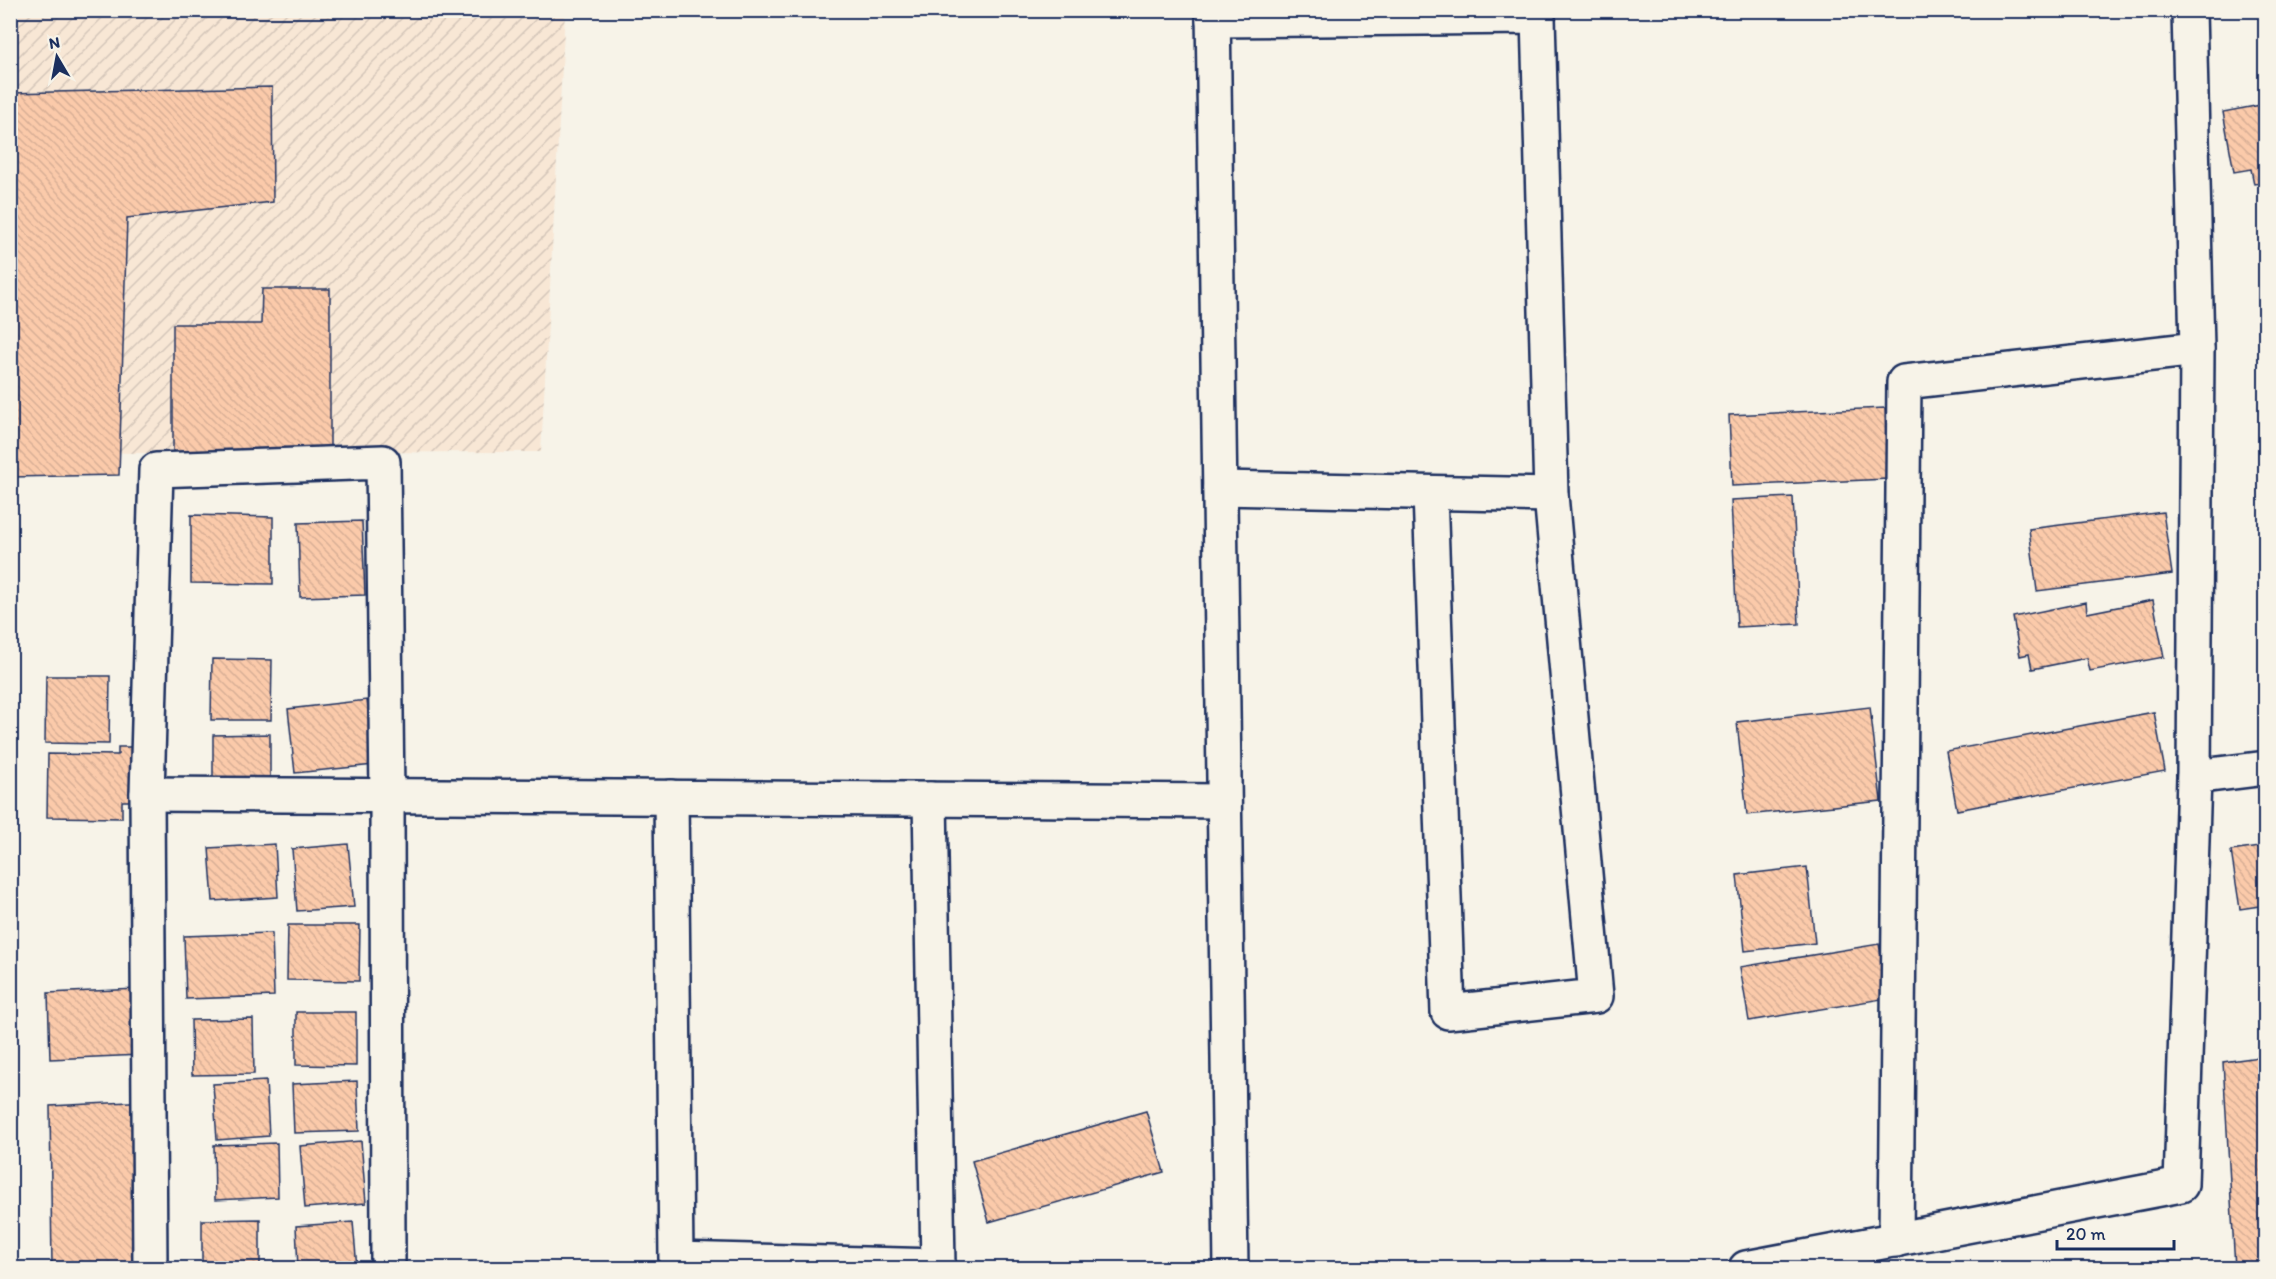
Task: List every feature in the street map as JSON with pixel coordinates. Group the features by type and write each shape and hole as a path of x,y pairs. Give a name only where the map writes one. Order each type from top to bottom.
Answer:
{"street":[{"path":"1746,1269 2181,1185 2193,777 2197,349 2189,10"},
{"path":"1231,1269 1213,15 1538,17 1551,495 1596,996 1448,1012 1430,493"},
{"path":"1896,1240 1904,382 2197,349"},
{"path":"150,1269 147,794 156,470 383,462 387,795 388,1269"},
{"path":"1220,488 1551,495"},
{"path":"2193,777 2265,768"},
{"path":"147,794 1224,801"},
{"path":"671,797 676,1259 938,1266 930,799"}],"shaded area":[{"path":"11,11 569,11 565,12 541,452 134,453 11,450"}],"building":[{"path":"272,87 273,202 127,218 119,475 10,477 10,93"},
{"path":"2266,104 2266,182 2254,184 2251,169 2234,172 2223,112"},
{"path":"262,289 330,289 330,461 173,462 173,324 261,324"},
{"path":"1885,408 1888,479 1732,486 1729,415"},
{"path":"1793,497 1799,624 1737,627 1731,500"},
{"path":"2163,512 2172,574 2037,591 2029,529"},
{"path":"191,515 273,517 273,584 191,583"},
{"path":"362,521 365,595 300,597 298,523"},
{"path":"2153,600 2164,657 2090,671 2087,658 2032,669 2029,654 2020,656 2013,617 2086,602 2087,613"},
{"path":"212,659 272,660 271,720 211,720"},
{"path":"46,676 110,676 109,744 45,743"},
{"path":"367,700 374,765 295,773 288,709"},
{"path":"1870,707 1881,801 1747,815 1737,722"},
{"path":"2154,712 2165,771 1957,810 1946,751"},
{"path":"270,734 270,784 213,785 213,735"},
{"path":"118,747 141,747 140,801 122,801 122,818 47,817 48,754 118,755"},
{"path":"275,844 278,897 213,901 209,848"},
{"path":"348,844 354,907 297,911 292,849"},
{"path":"2266,846 2266,905 2240,909 2231,851"},
{"path":"1807,867 1815,943 1745,951 1737,875"},
{"path":"288,925 360,925 359,981 287,980"},
{"path":"272,933 274,996 186,999 184,936"},
{"path":"1879,944 1888,998 1749,1021 1740,967"},
{"path":"138,989 141,1055 50,1059 48,993"},
{"path":"296,1012 356,1012 356,1066 296,1065"},
{"path":"253,1019 254,1074 192,1075 191,1020"},
{"path":"2266,1056 2266,1268 2235,1268 2223,1062"},
{"path":"266,1081 269,1136 217,1140 213,1084"},
{"path":"357,1081 359,1131 294,1133 292,1084"},
{"path":"149,1101 148,1268 52,1268 50,1106"},
{"path":"1146,1111 1164,1172 989,1222 972,1161"},
{"path":"361,1141 366,1203 305,1208 300,1146"},
{"path":"277,1143 278,1197 215,1200 214,1145"},
{"path":"260,1219 260,1268 202,1268 202,1220"},
{"path":"353,1222 357,1268 298,1268 296,1226"}]}
